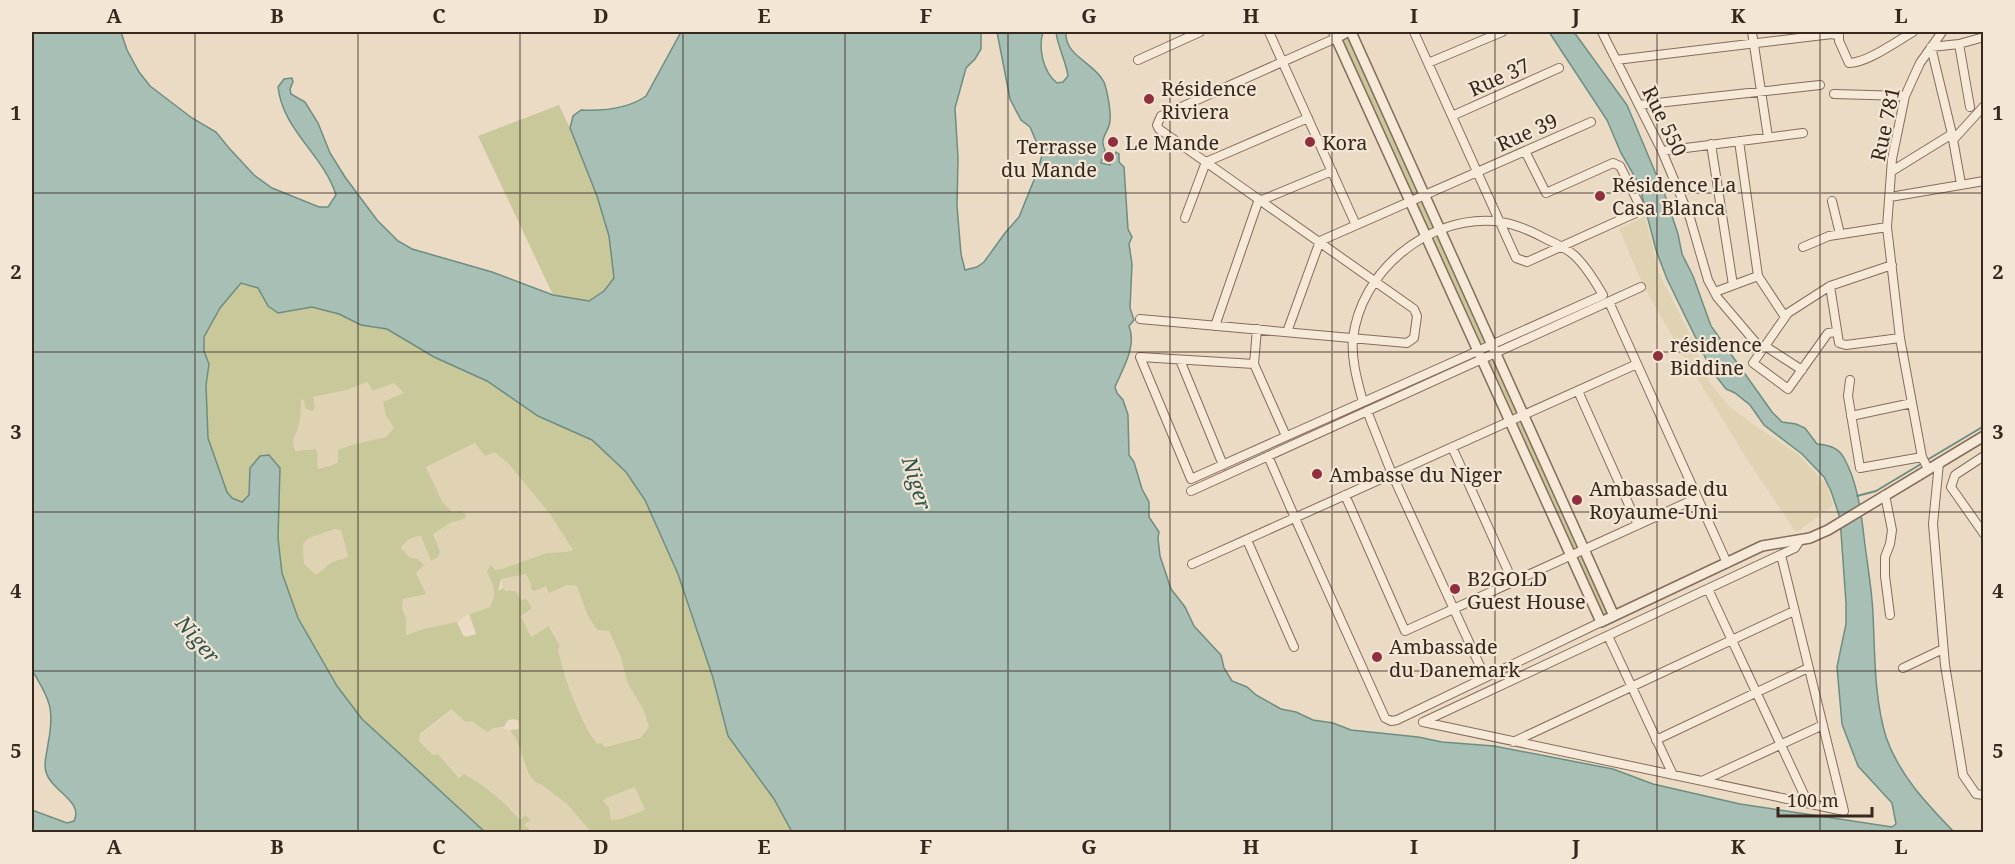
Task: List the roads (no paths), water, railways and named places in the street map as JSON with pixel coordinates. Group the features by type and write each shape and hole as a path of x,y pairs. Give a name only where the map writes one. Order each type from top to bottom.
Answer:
{"street":[{"path":"1138,60 1200,32"},
{"path":"1269,32 1356,225"},
{"path":"1140,319 1407,343 1414,338 1417,316 1414,309 1156,125 1161,116 1283,62 1334,35 1347,32"},
{"path":"1351,32 1614,616"},
{"path":"1414,32 1516,258 1527,262 1640,211 1640,206 1617,164 1546,193 1526,151"},
{"path":"1428,63 1502,32"},
{"name":"Rue 550","path":"1602,32 1662,151 1690,218 1705,272 1714,292 1764,348 1802,370"},
{"path":"1752,32 1768,137"},
{"path":"1616,60 1837,33 1849,63 1852,64 1913,32"},
{"name":"Rue 781","path":"1928,469 1922,457 1900,338 1887,227 1892,159 1905,96 1920,63 1942,32"},
{"path":"1334,35 1601,622"},
{"path":"1961,184 1953,137 1931,47 1959,44 1983,37"},
{"path":"1959,44 1970,107"},
{"name":"Rue 37","path":"1452,116 1559,68"},
{"path":"1639,105 1820,85"},
{"path":"1834,94 1905,96"},
{"path":"1892,171 1953,137 1983,106"},
{"path":"1185,218 1206,162 1308,118"},
{"name":"Rue 39","path":"1320,241 1591,122"},
{"path":"1662,151 1803,132"},
{"path":"1739,141 1758,276 1785,317"},
{"path":"1712,144 1733,285"},
{"path":"1215,326 1261,200 1332,171"},
{"path":"1890,196 1983,181"},
{"path":"1832,201 1840,234"},
{"path":"1363,402 1357,381 1353,338 1365,299 1384,269 1409,246 1440,229 1493,221 1530,230 1573,254 1592,276 1603,295 1494,349"},
{"path":"1803,247 1829,236 1887,227"},
{"path":"1287,332 1320,241"},
{"path":"1837,332 1828,333 1788,389 1753,363 1788,313 1830,286 1892,265"},
{"path":"1714,292 1758,276"},
{"path":"1830,286 1839,343 1846,345 1900,338"},
{"path":"1254,364 1140,357 1191,479 1363,402 1641,287"},
{"path":"1609,302 1727,563"},
{"path":"1257,330 1254,364 1286,436"},
{"path":"1191,490 1367,411 1480,355"},
{"path":"1180,360 1223,465"},
{"path":"1192,564 1637,364"},
{"path":"1850,380 1848,396 1860,468 1922,457"},
{"path":"1578,391 1638,525"},
{"path":"1851,416 1912,403"},
{"path":"1367,411 1392,474 1485,676"},
{"path":"1268,456 1385,718 1397,720 1485,676 1762,546 1810,538 1828,530 1939,463 1953,451 1983,436"},
{"path":"1452,447 1513,582"},
{"path":"1983,456 1955,475 1951,487 1983,534"},
{"path":"1939,463 1934,524 1943,649 1963,775 1976,794 1983,795"},
{"path":"1345,495 1405,630 1697,498"},
{"path":"1885,495 1892,530 1885,557 1890,615"},
{"path":"1246,540 1294,647"},
{"path":"1781,555 1844,811 1423,722 1781,555 1795,548 1800,540"},
{"path":"1708,589 1808,803"},
{"path":"1513,742 1794,611"},
{"path":"1608,636 1672,775"},
{"path":"1903,668 1943,649"},
{"path":"1656,740 1809,668"},
{"path":"1702,781 1823,725"}],"water":[{"name":"Niger","path":"32,32 121,32 127,50 150,86 192,118 216,132 254,175 272,188 319,207 328,207 336,195 330,180 295,130 281,103 278,87 284,79 292,78 291,94 305,102 318,123 330,153 345,177 377,220 398,241 412,249 492,272 553,295 589,301 604,291 614,278 609,236 597,196 570,128 573,116 581,110 606,109 631,104 646,96 681,32 981,32 981,49 966,68 955,108 958,158 957,206 961,254 965,270 977,267 984,262 1019,217 1042,155 1030,127 1021,120 1010,99 997,32 1043,32 1041,45 1043,59 1048,73 1057,83 1063,82 1068,76 1056,32 1066,32 1070,47 1100,75 1104,82 1110,120 1103,142 1105,150 1101,163 1110,165 1116,152 1119,154 1119,162 1124,167 1128,229 1132,237 1129,244 1132,264 1130,308 1134,320 1129,326 1131,341 1128,357 1115,387 1128,415 1129,455 1134,462 1142,489 1149,502 1149,517 1159,532 1160,556 1171,589 1185,607 1194,626 1221,655 1224,668 1232,681 1247,687 1256,695 1281,709 1351,730 1418,737 1442,742 1494,746 1613,769 1653,784 1740,804 1892,827 1896,824 1892,803 1858,766 1842,724 1837,667 1846,624 1846,603 1840,518 1831,491 1824,477 1802,454 1764,425 1750,405 1726,389 1712,371 1667,279 1656,250 1639,184 1621,153 1607,120 1549,32 1574,32 1627,105 1666,198 1682,254 1693,276 1711,326 1772,412 1782,422 1805,428 1817,444 1829,446 1842,454 1855,486 1861,517 1872,595 1877,691 1886,737 1906,776 1924,800 1954,832 792,832 774,799 728,736 713,678 678,574 645,500 626,472 592,440 538,416 487,381 434,357 387,329 361,325 339,314 312,307 278,313 268,306 258,288 241,283 220,308 204,337 204,351 209,364 206,385 208,438 227,492 232,498 242,502 249,495 250,468 260,456 269,455 280,468 278,538 282,573 298,618 337,686 362,719 485,832 32,832 32,810 67,823 74,821 76,814 71,802 49,779 45,769 51,713 47,698 32,670"}],"waterway":[{"path":"1927,460 1984,426"},
{"path":"1857,496 1876,491 1921,464"}],"place":[{"name":"Résidence Riviera","path":"1149,99"},
{"name":"Le Mande","path":"1113,142"},
{"name":"Kora","path":"1310,142"},
{"name":"Terrasse du Mande","path":"1109,157"},
{"name":"Résidence La Casa Blanca","path":"1600,196"},
{"name":"résidence Biddine","path":"1658,356"},
{"name":"Ambasse du Niger","path":"1317,474"},
{"name":"Ambassade du Royaume-Uni","path":"1577,500"},
{"name":"B2GOLD Guest House","path":"1455,589"},
{"name":"Ambassade du Danemark","path":"1377,657"}]}
